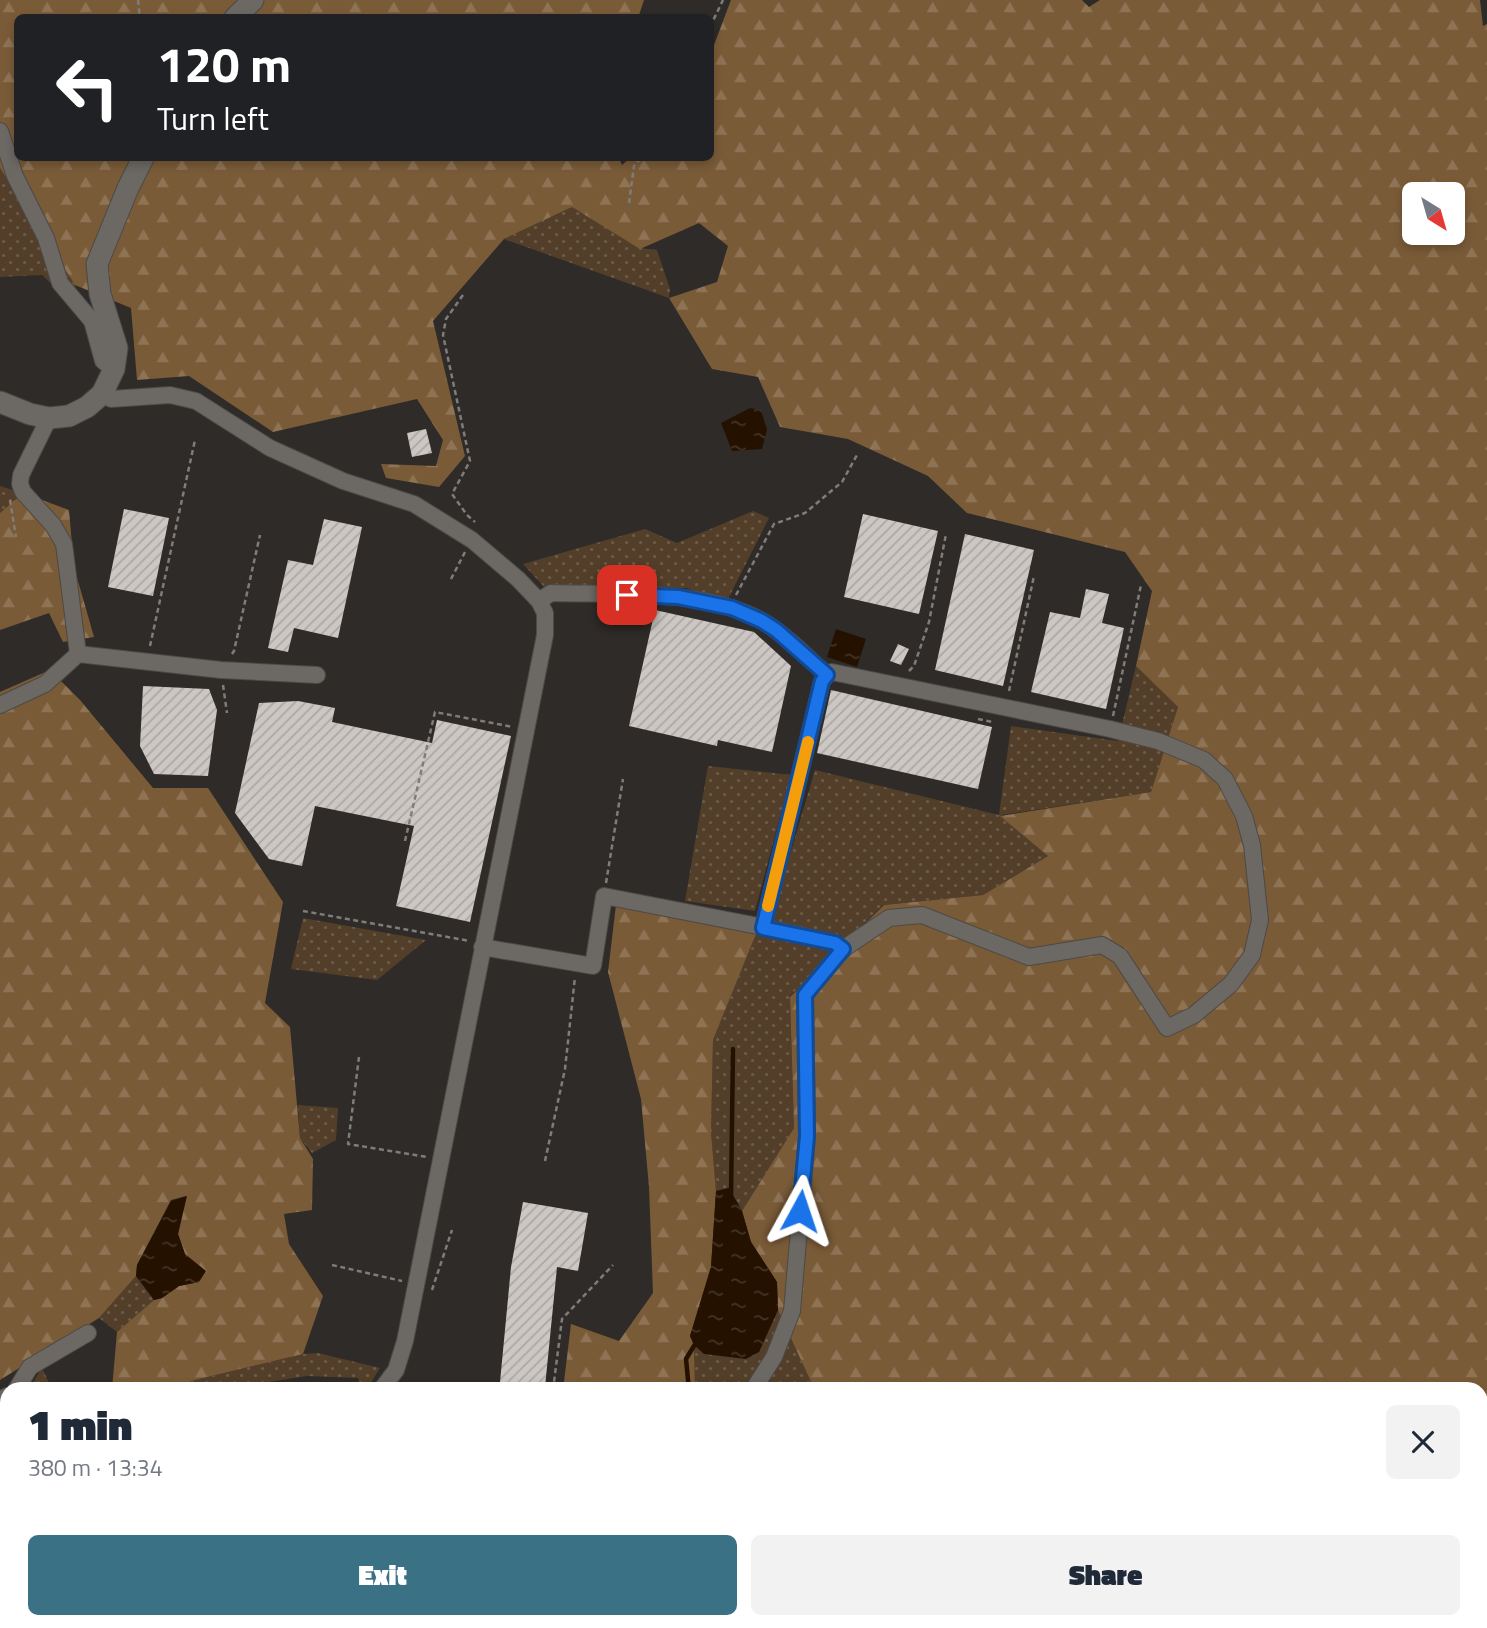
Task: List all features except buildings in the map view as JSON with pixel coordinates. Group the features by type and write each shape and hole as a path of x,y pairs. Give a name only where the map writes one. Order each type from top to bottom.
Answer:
{"street":[{"path":"239,14 253,0"},
{"path":"0,131 15,176 46,239 60,283 92,321 103,361 114,369"},
{"path":"0,402 49,418 69,415 87,407 102,394 114,369 117,348 100,294 97,264 142,161"},
{"path":"102,394 111,399 170,395 196,401 270,448 342,481 414,504 472,540 518,579 539,601 545,613 545,635 527,729 405,1341 396,1370 388,1382"},
{"path":"49,418 21,475 20,484 23,492 53,525 64,544 78,654"},
{"path":"539,601 551,593 678,597 732,608 776,630 827,675"},
{"path":"0,705 45,684 78,654 221,670 317,675"},
{"path":"758,1382 774,1357 792,1311 807,1136 805,995 843,949 889,918 922,915 1029,957 1102,945 1120,956 1167,1028 1194,1015 1231,984 1252,955 1260,920 1252,845 1244,816 1225,779 1204,760 1158,741 1110,729 832,672 822,681 763,928"},
{"path":"482,947 593,966 604,896 835,943 843,949"},
{"path":"21,1382 30,1367 88,1333"}],"path":[{"path":"714,19 723,0"},
{"path":"629,203 634,166 638,161"},
{"path":"463,295 446,319 443,335 470,461 452,494 475,522"},
{"path":"146,662 195,440"},
{"path":"732,608 737,591 774,524 805,513 842,482 857,455"},
{"path":"9,491 16,537"},
{"path":"895,686 914,666 929,622 946,534"},
{"path":"227,713 221,670 234,651 260,535"},
{"path":"451,579 472,540"},
{"path":"1005,708 1034,576"},
{"path":"1110,729 1140,585"},
{"path":"405,841 435,712 527,729"},
{"path":"604,896 623,779"},
{"path":"303,911 472,942 482,947"},
{"path":"545,1161 565,1069 576,964"},
{"path":"359,1057 348,1144 440,1160"},
{"path":"332,1265 416,1284"},
{"path":"554,1382 562,1319 612,1265"}],"shaded area":[{"path":"0,168 75,285 85,316 42,275 0,277"},
{"path":"572,207 640,248 657,250 670,289 669,298 504,239"},
{"path":"0,486 23,493 0,513"},
{"path":"753,511 769,518 727,601 686,588 546,589 523,564 645,529 677,543"},
{"path":"1136,666 1178,707 1151,792 1001,815 1048,856 983,895 883,905 790,996 794,1128 742,1211 729,1188 716,1191 711,1132 713,1040 756,934 770,922 815,770 999,815 1011,726 1118,741"},
{"path":"708,766 791,775 755,911 685,901"},
{"path":"303,918 426,940 377,980 291,969"},
{"path":"298,1105 338,1108 336,1140 312,1153 300,1138"},
{"path":"136,1276 154,1300 117,1332 99,1318"},
{"path":"778,1310 811,1382 695,1382 694,1345 705,1354 759,1352"},
{"path":"318,1353 380,1368 371,1382 359,1382 358,1378 307,1376 269,1382 190,1382 191,1381 303,1354"},
{"path":"42,1368 49,1382 33,1382"}],"green space":[{"path":"0,0 644,0 639,14 14,14 14,161 620,161 622,165 627,161 714,161 714,45 731,0 1082,0 1089,7 1100,0 1480,0 1483,26 1487,24 1487,1382 811,1382 778,1310 777,1282 751,1242 742,1211 794,1128 790,997 884,905 983,895 1048,856 1000,816 1151,792 1178,707 1136,666 1152,591 1125,552 967,513 928,476 848,439 780,427 758,377 712,369 669,298 717,282 728,246 699,223 640,249 572,207 504,239 433,321 465,456 439,487 386,478 381,464 436,466 443,440 417,399 273,432 189,376 137,380 131,308 75,285 0,168"},
{"path":"23,493 69,510 74,567 94,637 63,642 49,613 0,630 0,513"},
{"path":"50,670 80,700 153,788 208,788 283,902 265,1003 290,1027 300,1138 313,1159 312,1210 284,1214 289,1244 323,1296 303,1354 190,1382 113,1382 117,1332 154,1300 162,1298 179,1286 199,1282 178,1234 186,1196 171,1200 137,1265 136,1276 99,1318 0,1380 0,692"},
{"path":"616,905 756,934 713,1040 711,1132 716,1191 711,1267 690,1336 694,1345 695,1382 564,1382 571,1324 619,1341 653,1293 649,1187 641,1099 608,972"}],"water":[{"path":"750,408 761,410 767,430 762,449 732,451 721,423"},
{"path":"836,629 866,639 857,667 827,657"},
{"path":"729,1188 742,1211 751,1242 777,1282 778,1310 759,1352 746,1359 704,1354 694,1345 690,1336 711,1267 716,1191"},
{"path":"187,1196 178,1234 185,1254 206,1271 199,1282 179,1286 162,1298 154,1300 136,1276 137,1265 171,1201"}],"waterway":[{"path":"731,1197 733,1049"},
{"path":"688,1382 686,1359 697,1341"}],"slow traffic":[{"path":"768,906 808,742"}],"route":[{"path":"627,595 678,597 732,608 776,630 827,675 822,681 763,928 835,943 843,949 805,995 807,1136 800,1211"}]}
